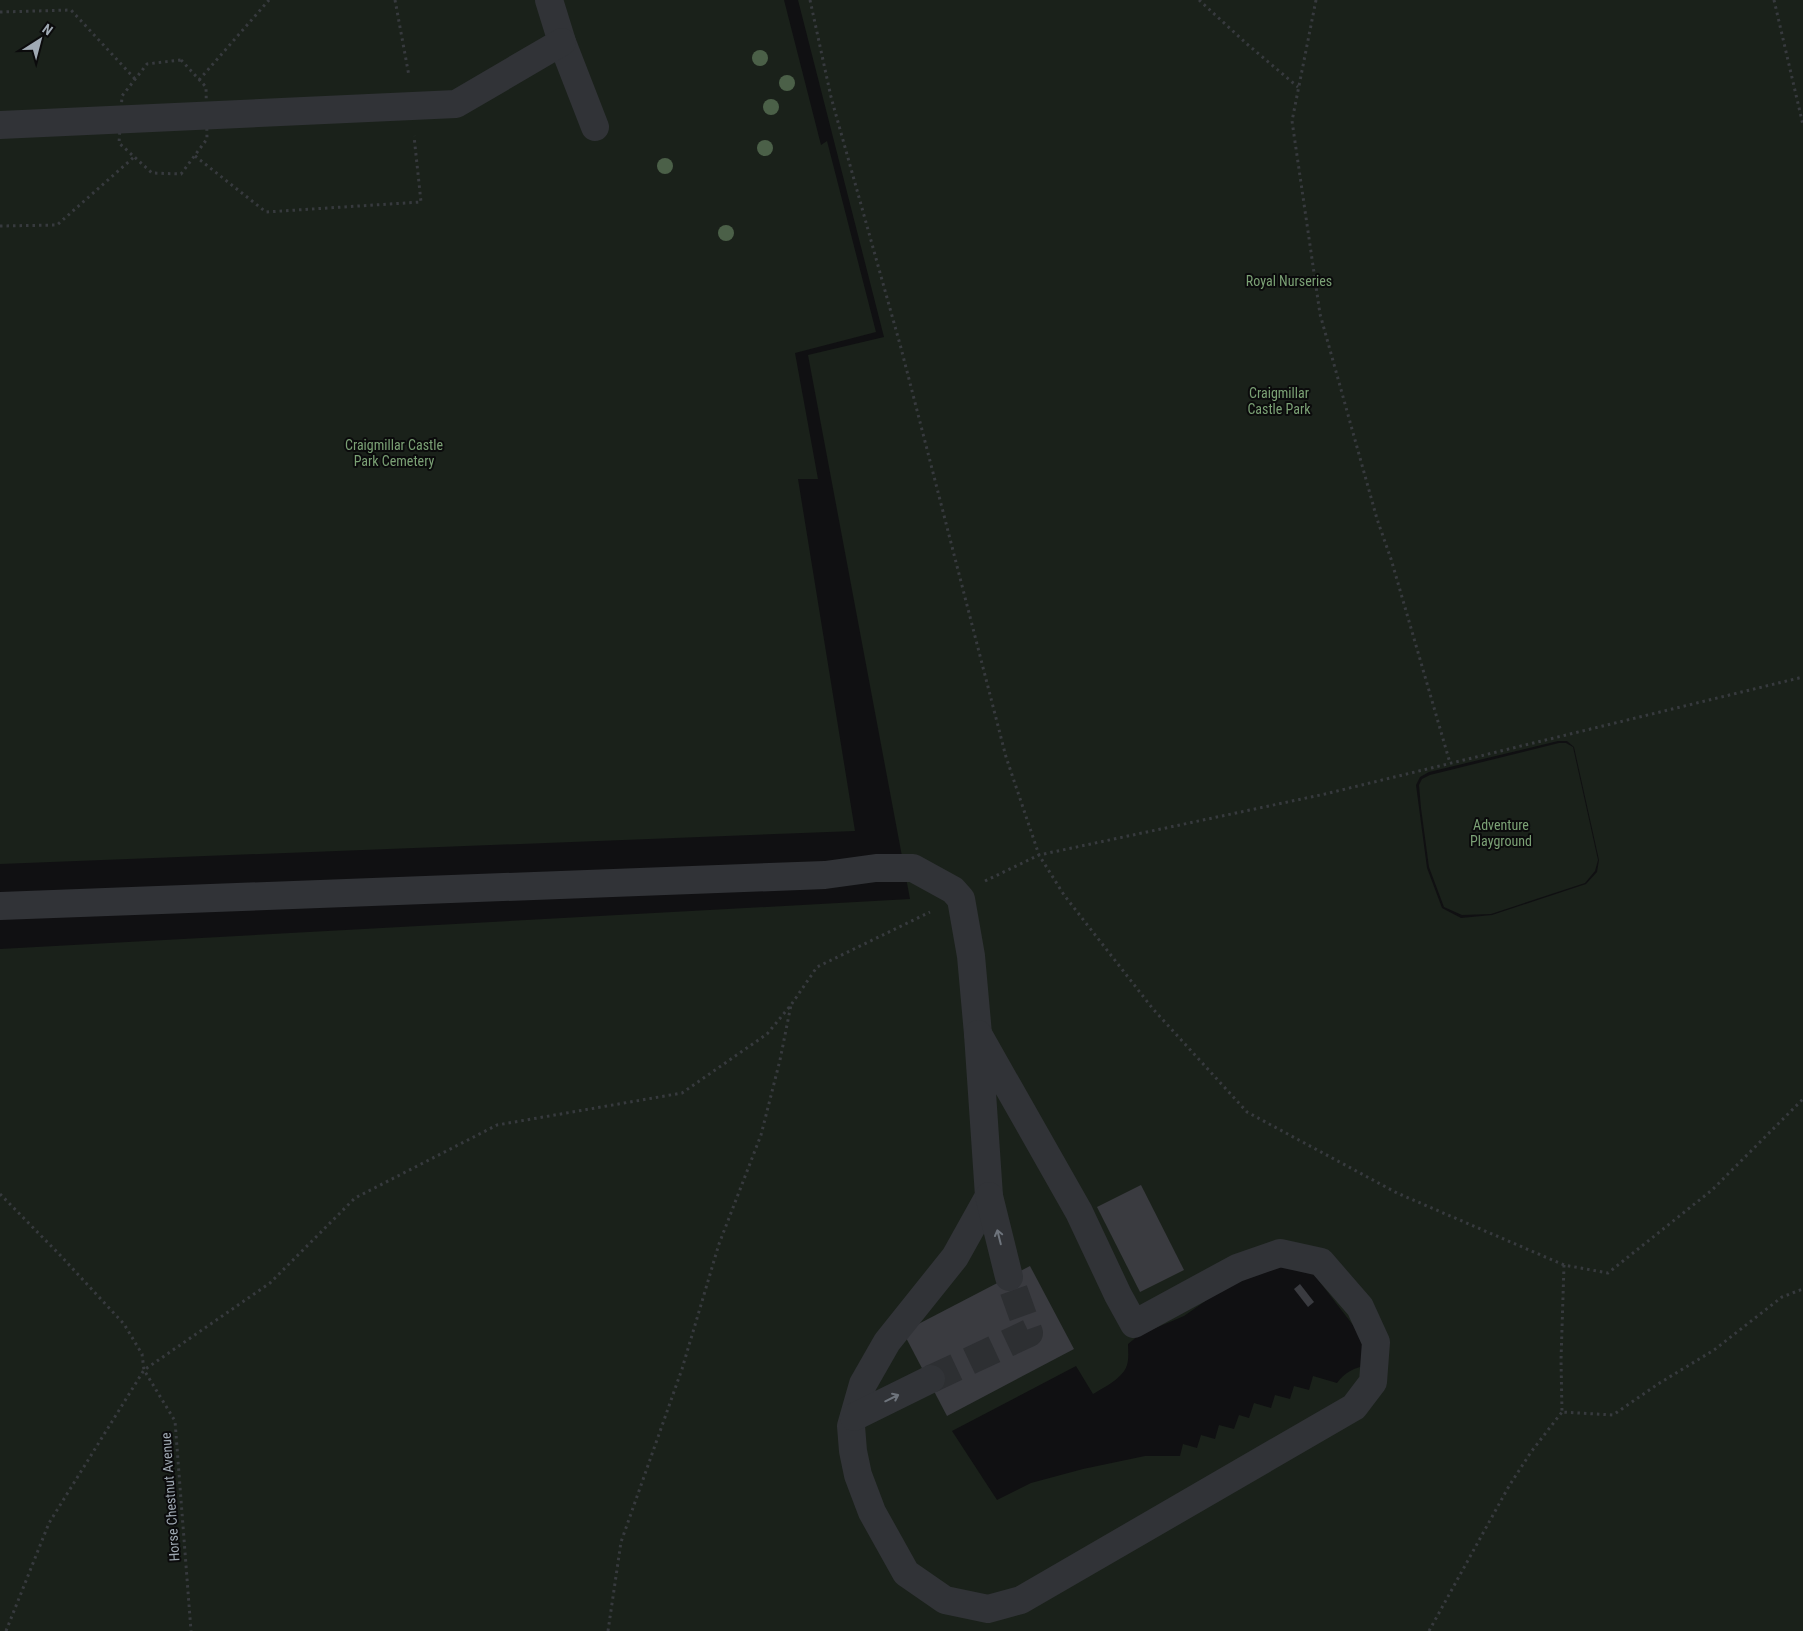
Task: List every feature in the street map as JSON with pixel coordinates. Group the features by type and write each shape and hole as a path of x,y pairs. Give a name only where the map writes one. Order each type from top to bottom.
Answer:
{"lane":[{"path":"549,0 562,42 595,127"},
{"path":"0,125 456,104 562,42"},
{"path":"0,906 825,875 876,868 913,868 953,890 961,898 971,956 989,1196 1009,1278"},
{"path":"978,1034 1079,1212 1118,1295 1134,1324 1237,1268 1280,1253 1321,1262 1360,1307 1376,1342 1373,1382 1354,1407 1021,1600 988,1609 945,1600 906,1573 872,1512 858,1475 853,1451 851,1426 863,1384 887,1342 956,1257 989,1196"},
{"path":"854,1417 931,1379"}],"path":[{"path":"200,80 269,0"},
{"path":"195,156 266,212 421,202 414,128 409,106 409,76 395,0"},
{"path":"810,0 831,97 901,348 1006,757 1039,854 1064,895 1153,1009 1247,1112 1397,1193 1564,1265 1608,1273 1712,1190 1803,1099"},
{"path":"1199,0 1298,88"},
{"path":"1316,0 1292,121 1320,314 1377,520 1391,559 1450,763"},
{"path":"1774,0 1803,125"},
{"path":"0,12 71,10 135,79"},
{"path":"0,226 57,225 134,157"},
{"path":"6,1631 49,1523 144,1370 270,1284 355,1198 497,1125 682,1093 767,1034 791,1005 817,967 909,921 961,898 991,877 1039,854 1325,794 1803,677"},
{"path":"608,1631 621,1542 682,1368 719,1244 761,1135 780,1060 791,1005"},
{"name":"Horse Chestnut Avenue","path":"0,1194 124,1324 142,1354 144,1370 175,1421 192,1631"},
{"path":"1429,1631 1509,1486 1531,1452 1562,1412 1561,1360 1564,1265"},
{"path":"1562,1412 1613,1415 1658,1384 1714,1350 1782,1297 1803,1289"}],"green space":[{"name":"Craigmillar Castle Park Cemetery","path":"0,0 784,0 821,145 827,141 876,332 795,353 818,479 798,479 855,831 0,864"},
{"name":"Craigmillar Castle Park","path":"798,0 1803,0 1803,1631 0,1631 0,949 910,899 808,355 884,337","holes":["1558,741 1567,741 1574,747 1599,860 1597,872 1586,884 1492,915 1461,918 1442,908 1427,868 1416,785 1420,777 1429,772","1282,1265 1309,1268 1366,1342 1368,1365 1350,1371 1337,1383 1313,1376 1309,1390 1294,1386 1290,1399 1275,1395 1271,1408 1254,1403 1249,1418 1239,1415 1234,1429 1219,1425 1215,1439 1201,1435 1197,1448 1183,1444 1180,1456 1145,1456 1083,1469 1031,1483 997,1500 952,1431 1076,1366 1093,1394 1122,1374 1128,1363 1128,1344 1139,1335 1184,1316 1224,1288 1262,1268"]},
{"name":"Adventure Playground","path":"1559,743 1566,743 1573,747 1598,860 1595,871 1585,883 1491,914 1462,915 1444,907 1429,867 1419,785 1422,779 1430,775"}],"building":[{"path":"1141,1185 1184,1270 1140,1292 1097,1207"},
{"path":"1030,1266 1074,1349 947,1416 903,1332"},
{"path":"1300,1284 1314,1302 1308,1307 1294,1289"}],"tunnel":[{"path":"931,1379 1029,1333 1009,1277"}],"park label":[{"name":"Royal Nurseries","path":"1289,281"}]}
